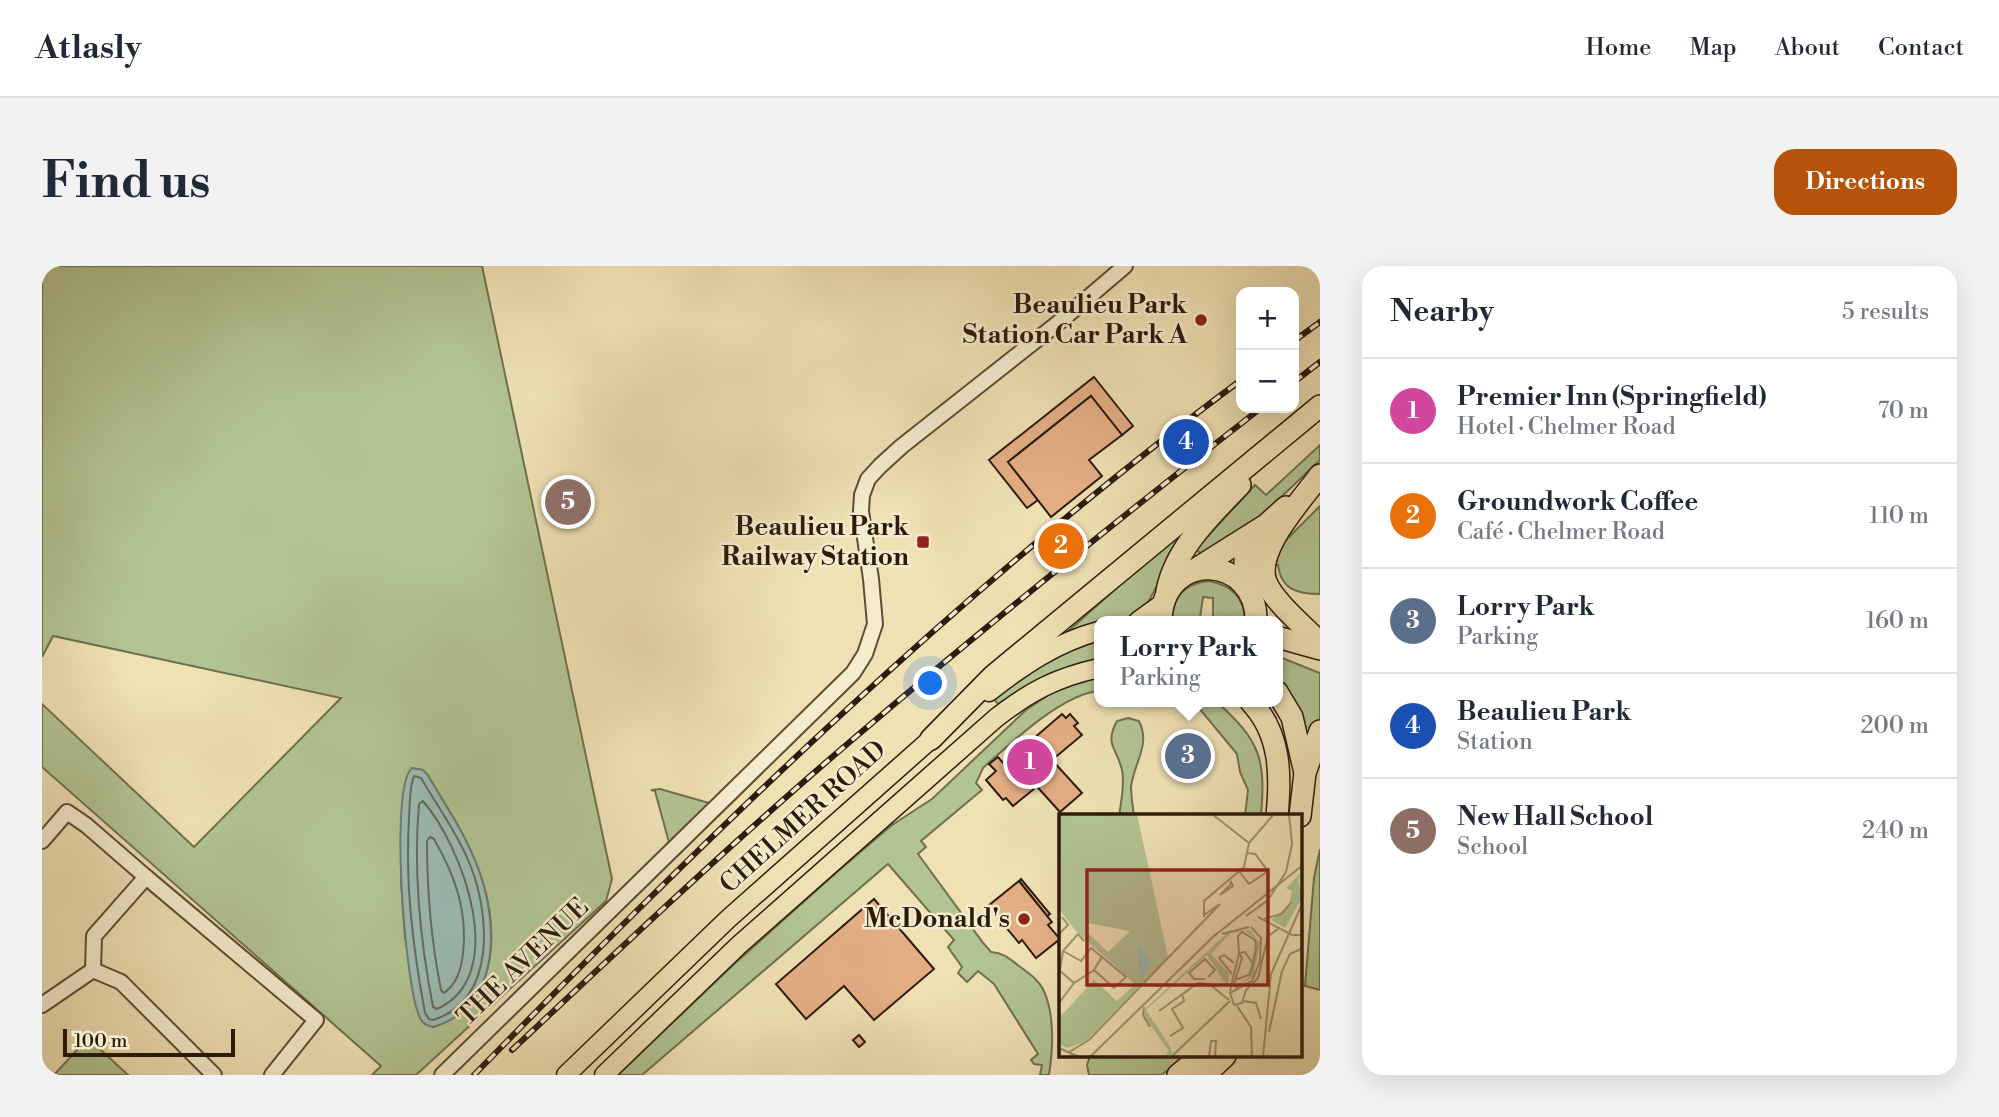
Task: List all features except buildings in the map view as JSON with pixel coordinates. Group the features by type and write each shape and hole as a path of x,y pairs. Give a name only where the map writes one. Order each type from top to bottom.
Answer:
{"highway":[{"path":"931,739 993,676 1320,406"},
{"path":"1163,605 1175,564 1210,517 1239,486 1320,417"},
{"path":"1163,605 1175,582 1266,525 1320,475"},
{"path":"1320,475 1271,543 1264,561 1266,583 1320,643"},
{"path":"1255,616 1244,565 1248,551 1266,525"},
{"path":"1193,571 1204,569 1231,575 1277,616"},
{"path":"1283,621 1320,643"},
{"path":"1283,639 1320,649"},
{"path":"1283,702 1292,717 1305,773"},
{"path":"1254,707 1269,729 1278,758 1277,814"},
{"path":"1300,814 1305,773 1320,731"},
{"path":"1178,1075 1198,1058"},
{"path":"1205,1075 1223,1058"}],"main road":[{"path":"1146,616 1163,605"},
{"name":"CHELMER ROAD","path":"566,1075 728,919 931,739 1030,662 1061,645 1094,633"},
{"name":"CHELMER ROAD","path":"604,1075 739,945 996,718 1026,695 1045,685 1094,670"}],"street":[{"name":"THE AVENUE","path":"442,1075 774,747 853,673 865,654 874,624 871,579 861,511 862,495 869,479 922,430 1063,319 1125,266"},
{"path":"42,841 67,813 86,825 316,1020 272,1075"},
{"path":"93,970 94,936 146,877"},
{"path":"42,1005 93,970"},
{"path":"93,970 121,982 214,1075"}],"green space":[{"path":"42,266 482,266 612,879 606,901 416,1075 372,1075 381,1066 42,767 42,704 194,847 341,698 53,636 42,657","holes":["427,774 460,829 476,863 484,886 491,934 490,958 484,980 473,1000 456,1016 433,1027 419,1015 405,937 401,882 403,807"]},
{"path":"1320,445 1320,460 1260,517 1201,554 1196,549 1255,485 1266,495"},
{"path":"1213,506 1159,582 1145,608 1131,616 1094,616 1094,626 1064,635"},
{"path":"1320,506 1320,594 1305,593 1287,585 1278,565 1271,565 1276,550"},
{"path":"1209,581 1230,589 1239,599 1244,616 1213,616 1213,598 1203,597 1200,616 1172,616 1174,605 1181,593 1200,582"},
{"path":"1094,640 1094,662 1041,679 998,704 993,698 1052,656"},
{"path":"1283,658 1320,673 1320,722 1311,752 1283,697"},
{"path":"1094,677 1094,692 1053,710 983,768 976,783 982,790 921,841 926,847 918,854 991,952 1010,959 1041,985 1051,1020 1049,1075 1040,1075 1042,1065 1034,1064 1031,1060 1038,1054 994,984 978,971 967,982 958,973 962,967 948,947 954,940 888,864 642,1075 618,1075 731,967 837,872 892,825 932,799 1026,710 1059,688"},
{"path":"1222,707 1251,740 1261,765 1261,814 1245,814 1248,790 1240,772 1237,754 1199,708"},
{"path":"1128,718 1139,721 1142,730 1143,746 1131,787 1134,814 1119,814 1123,775 1112,741 1117,721"},
{"path":"660,789 723,807 673,857 655,791 651,790"},
{"path":"1320,849 1320,990 1305,986 1314,878"},
{"path":"88,1038 128,1075 54,1075"},
{"path":"1089,1058 1185,1058 1161,1075 1089,1075 1087,1065"}],"water":[{"path":"412,768 423,770 427,774 453,818 476,863 489,909 489,958 483,981 472,1001 456,1017 433,1027 421,1020 414,1000 405,931 400,847 401,811 405,783"}],"railway":[{"path":"1299,337 1320,322"},
{"path":"1299,378 1320,362"},
{"path":"474,1075 657,891 844,712 1038,541 1236,384"},
{"path":"512,1050 727,850 859,734 1058,569 1255,413"}],"place":[{"name":"Beaulieu Park Station Car Park A","path":"1201,320"},
{"name":"Beaulieu Park","path":"1186,442"},
{"name":"New Hall School","path":"568,502"},
{"name":"Beaulieu Park Railway Station","path":"923,542"},
{"name":"Groundwork Coffee","path":"1061,546"},
{"name":"Lorry Park","path":"1188,756"},
{"name":"Premier Inn (Springfield)","path":"1030,762"},
{"name":"McDonald's","path":"1024,919"}]}
